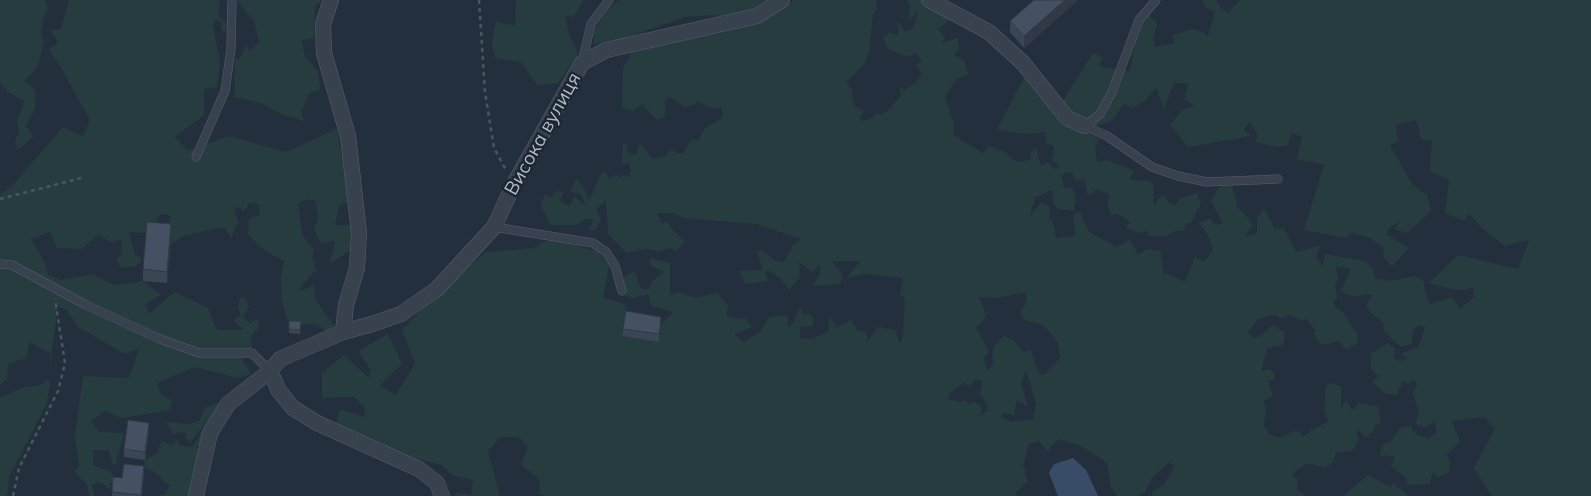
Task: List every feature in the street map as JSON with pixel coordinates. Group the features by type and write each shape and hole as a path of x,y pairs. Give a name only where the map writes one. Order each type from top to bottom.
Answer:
{"street":[{"path":"331,0 323,24 324,53 348,136 359,233 357,268 346,305 343,332"},
{"name":"Висока вулиця","path":"196,496 210,433 228,404 270,371 280,359 343,332 402,314 437,288 494,227 514,184 582,63 606,50 757,16 782,0"},
{"path":"930,0 989,32 1023,64 1067,118 1085,126"},
{"path":"270,371 279,391 293,408 316,423 419,469 437,483 442,496"}],"lane":[{"path":"196,156 225,91 231,49 232,0"},
{"path":"582,63 591,24 610,0"},
{"path":"1156,0 1139,20 1112,92 1100,114 1085,126 1107,136 1152,167 1178,176 1207,182 1278,179"},
{"path":"494,227 593,244 606,252 615,266 622,291"},
{"path":"0,264 12,265 86,306 160,339 199,353 252,353 270,371"}],"path":[{"path":"479,0 485,92 494,148 514,184"},
{"path":"0,198 81,178"},
{"path":"14,496 19,468 58,391 65,363 54,288"}],"green space":[{"path":"0,0 45,0 48,9 44,17 41,33 44,42 37,68 24,81 36,90 35,108 26,126 33,137 18,150 15,141 19,133 17,122 24,101 8,92 0,82"},
{"path":"69,0 220,0 218,15 229,25 225,32 221,30 222,23 215,19 213,26 220,62 217,87 204,89 204,115 175,137 188,151 229,136 286,152 337,129 349,201 339,205 335,225 350,225 352,213 350,250 330,264 335,240 321,244 314,229 318,219 316,201 308,199 298,203 302,235 314,250 312,257 316,270 300,287 301,291 314,285 316,300 334,326 333,331 326,331 316,324 289,325 282,301 281,277 284,261 261,248 248,234 249,219 260,215 259,205 255,202 247,204 248,207 243,211 238,206 234,210 238,222 231,238 224,227 183,236 171,244 170,215 161,214 147,233 129,232 135,256 140,257 141,262 136,266 121,268 116,259 122,253 121,239 112,243 99,234 81,249 57,248 50,232 31,239 44,261 48,275 60,280 92,274 114,285 143,281 161,295 146,304 149,314 175,292 208,308 217,330 244,330 233,320 241,315 238,308 240,297 246,299 249,307 243,317 250,324 257,319 260,325 251,336 252,347 241,358 251,374 238,378 194,367 157,383 161,394 172,401 170,410 122,418 104,411 91,421 99,432 124,433 116,464 112,464 109,450 93,450 93,465 111,472 116,482 110,483 110,489 102,483 97,482 92,485 94,496 89,496 87,485 74,471 79,467 75,434 83,376 129,378 139,349 125,354 78,327 67,310 58,306 50,365 50,353 29,342 27,358 8,364 7,379 0,385 0,195 12,186 63,127 83,136 90,120 49,50 58,43 51,30 61,29"},
{"path":"239,0 323,0 315,6 314,38 301,40 305,56 318,72 320,90 310,93 301,112 304,121 280,114 261,103 234,97 235,59 241,58 246,45 250,51 259,42 254,21 238,2"},
{"path":"516,0 583,0 574,17 565,16 568,32 578,54 558,83 538,86 521,62 495,58 492,45 496,21 515,26"},
{"path":"620,0 765,0 750,11 727,18 716,15 685,17 625,38 594,44 594,31 608,9"},
{"path":"795,0 876,0 877,9 873,14 869,52 864,64 846,83 853,90 854,106 864,110 859,119 863,121 872,118 877,113 881,115 891,108 901,95 899,87 905,90 918,81 922,74 916,65 922,61 915,52 911,56 901,55 887,48 883,37 890,32 898,36 898,20 905,32 913,29 919,10 909,20 910,4 906,0 922,0 952,18 938,29 945,38 941,43 958,38 959,48 954,55 964,60 968,75 957,79 945,96 954,125 953,135 983,153 989,146 1003,151 1018,162 1031,160 1031,152 1036,147 1041,166 1047,162 1055,169 1059,165 1052,160 1054,146 1046,143 1045,133 1047,132 1026,134 997,130 1026,74 1057,110 1093,53 1103,57 1099,65 1104,68 1130,71 1139,20 1144,16 1149,15 1157,23 1153,40 1156,47 1175,43 1172,35 1192,29 1201,31 1208,36 1215,12 1206,8 1202,0 1216,0 1221,8 1228,13 1240,0 1591,0 1591,496 1492,496 1474,468 1495,429 1484,417 1451,421 1460,441 1445,456 1450,459 1449,472 1439,477 1432,472 1430,484 1407,485 1406,477 1391,466 1395,457 1387,455 1380,457 1381,449 1384,444 1390,443 1401,427 1412,426 1412,430 1419,436 1429,438 1437,432 1435,421 1427,427 1418,426 1416,421 1419,412 1413,394 1417,384 1413,379 1409,383 1403,381 1397,395 1384,393 1372,381 1379,377 1371,369 1371,353 1388,343 1394,348 1394,358 1400,361 1409,358 1404,357 1402,353 1418,347 1425,327 1418,325 1412,332 1412,344 1401,347 1384,331 1383,322 1372,314 1366,306 1372,295 1364,294 1359,297 1345,294 1342,289 1351,269 1336,266 1338,279 1335,284 1337,299 1333,299 1335,307 1342,311 1357,334 1358,341 1354,346 1350,345 1351,348 1345,349 1339,341 1321,345 1314,335 1316,331 1306,319 1301,320 1289,315 1282,318 1274,315 1258,319 1247,333 1255,338 1268,330 1272,325 1285,332 1283,345 1267,348 1261,372 1268,369 1274,372 1274,380 1268,381 1273,396 1264,401 1266,410 1264,426 1269,434 1278,438 1295,431 1301,432 1301,437 1329,421 1324,413 1326,385 1334,383 1341,387 1341,409 1346,400 1352,410 1359,403 1379,407 1380,423 1374,425 1374,430 1365,438 1359,430 1356,433 1359,440 1352,451 1336,452 1334,461 1324,468 1309,463 1294,472 1292,477 1297,478 1297,491 1307,496 1152,496 1152,492 1165,484 1174,466 1169,462 1152,478 1145,492 1138,496 1117,496 1111,487 1107,463 1081,446 1058,439 1047,451 1038,441 1029,444 1023,466 1028,481 1015,493 1017,496 546,496 540,494 539,479 521,465 528,446 518,437 500,437 488,451 500,496 455,496 457,492 471,495 473,480 452,475 442,465 414,458 336,425 340,409 364,417 365,408 354,397 322,398 322,373 344,355 369,378 371,370 359,351 388,334 402,364 380,385 396,395 415,363 402,330 434,296 486,252 534,248 550,238 597,251 609,266 603,298 625,304 626,319 658,342 661,325 673,312 651,306 648,294 631,299 625,295 623,279 628,274 635,272 641,289 649,289 652,281 664,272 651,266 649,258 670,263 670,295 679,292 694,298 717,293 728,305 726,315 737,319 745,318 752,327 734,334 743,342 760,332 769,317 788,315 788,329 794,322 800,307 804,315 809,313 814,319 812,326 800,327 800,338 812,339 828,332 829,316 837,327 851,320 857,330 866,332 868,341 878,327 895,330 900,344 903,335 905,299 900,295 903,278 864,274 847,278 860,261 832,261 843,276 840,284 813,286 820,274 820,263 812,273 799,261 800,277 789,290 782,279 767,270 765,275 768,281 745,284 739,271 763,270 757,252 762,250 775,261 784,262 793,245 801,239 756,224 684,218 673,213 657,213 662,224 667,221 674,232 685,241 677,251 670,248 660,251 645,249 627,253 608,234 606,200 596,209 601,220 595,231 589,230 594,219 586,219 576,225 550,225 541,204 545,194 550,198 557,190 563,194 560,201 569,206 575,197 586,206 581,194 570,192 576,179 584,188 588,198 592,196 599,176 605,171 610,179 617,174 619,177 625,175 630,177 630,162 622,163 623,144 626,143 628,152 632,155 638,153 638,147 641,144 652,159 665,156 671,149 677,153 684,153 691,139 698,141 706,127 723,118 722,108 708,107 698,101 694,105 684,107 670,97 665,101 665,117 657,120 642,104 633,111 622,108 623,69 635,46 762,21","holes":["1174,83 1188,83 1185,99 1195,106 1182,110 1170,125 1188,147 1251,136 1244,130 1250,121 1258,136 1255,142 1278,147 1287,146 1292,133 1302,137 1297,159 1324,165 1304,230 1346,238 1351,233 1370,238 1383,247 1384,258 1392,266 1409,248 1386,234 1390,227 1401,221 1394,229 1407,233 1431,211 1427,195 1412,184 1390,146 1399,140 1395,125 1416,120 1421,139 1432,140 1430,171 1449,180 1445,213 1464,221 1469,213 1482,228 1505,246 1529,240 1518,269 1458,255 1429,283 1450,289 1464,290 1473,287 1474,297 1460,309 1452,297 1430,304 1424,288 1424,281 1414,276 1390,281 1375,278 1373,269 1365,261 1325,254 1322,266 1316,256 1320,246 1296,252 1284,228 1275,229 1264,208 1257,219 1257,233 1245,237 1252,226 1249,219 1237,206 1235,194 1229,181 1218,188 1211,201 1223,223 1215,225 1210,218 1199,223 1208,235 1213,250 1204,262 1195,257 1185,282 1166,273 1164,276 1161,251 1147,249 1138,255 1130,240 1117,247 1089,232 1079,211 1073,215 1075,236 1056,238 1052,220 1049,218 1050,207 1041,202 1029,218 1035,198 1050,190 1054,191 1052,200 1057,209 1074,211 1076,195 1072,188 1064,188 1061,177 1065,173 1072,172 1076,181 1085,179 1087,193 1092,194 1096,189 1109,194 1108,205 1111,215 1118,214 1130,222 1126,228 1139,233 1146,231 1149,236 1165,236 1176,231 1184,231 1186,223 1191,223 1201,203 1197,193 1179,199 1176,205 1170,204 1164,195 1158,199 1154,207 1153,186 1150,181 1129,180 1134,171 1107,160 1097,162 1095,148 1099,139 1084,130 1112,121 1124,104 1133,108 1145,101 1156,87 1164,109","1025,292 1027,300 1020,314 1025,320 1043,325 1058,342 1060,358 1044,375 1038,372 1031,350 1024,352 1014,340 1003,336 994,347 992,356 994,364 987,371 984,358 989,352 976,327 981,324 986,315 979,297 997,298","1026,370 1036,403 1033,420 1011,422 1001,417 1004,413 1014,415 1017,400 1028,407 1021,384","975,380 982,381 980,395 988,405 987,411 980,416 982,407 973,401 970,405 965,400 959,402 948,399 949,394 963,383 970,386"]},
{"path":"47,379 50,383 47,403 9,477 7,496 0,496 0,398 22,388 40,385"},
{"path":"218,402 223,406 204,440 195,448 201,451 192,496 155,496 165,494 170,485 164,482 158,474 144,467 145,460 158,453 161,441 173,445 177,439 180,446 193,447 209,418 190,443 185,438 187,434 181,432 173,434 166,422 189,424 199,421 205,408"},
{"path":"1368,475 1391,487 1393,483 1409,496 1343,496"}],"water":[{"path":"1073,458 1086,470 1098,496 1058,496 1049,473 1054,464"}],"building":[{"path":"1034,0 1065,0 1024,36 1010,21"},
{"path":"147,222 171,224 167,272 143,269"},
{"path":"626,311 661,317 659,334 623,329"},
{"path":"289,321 301,321 300,330 289,329"},
{"path":"128,420 149,423 145,452 124,449"},
{"path":"124,464 144,466 141,495 112,492 113,477 122,478"}]}
